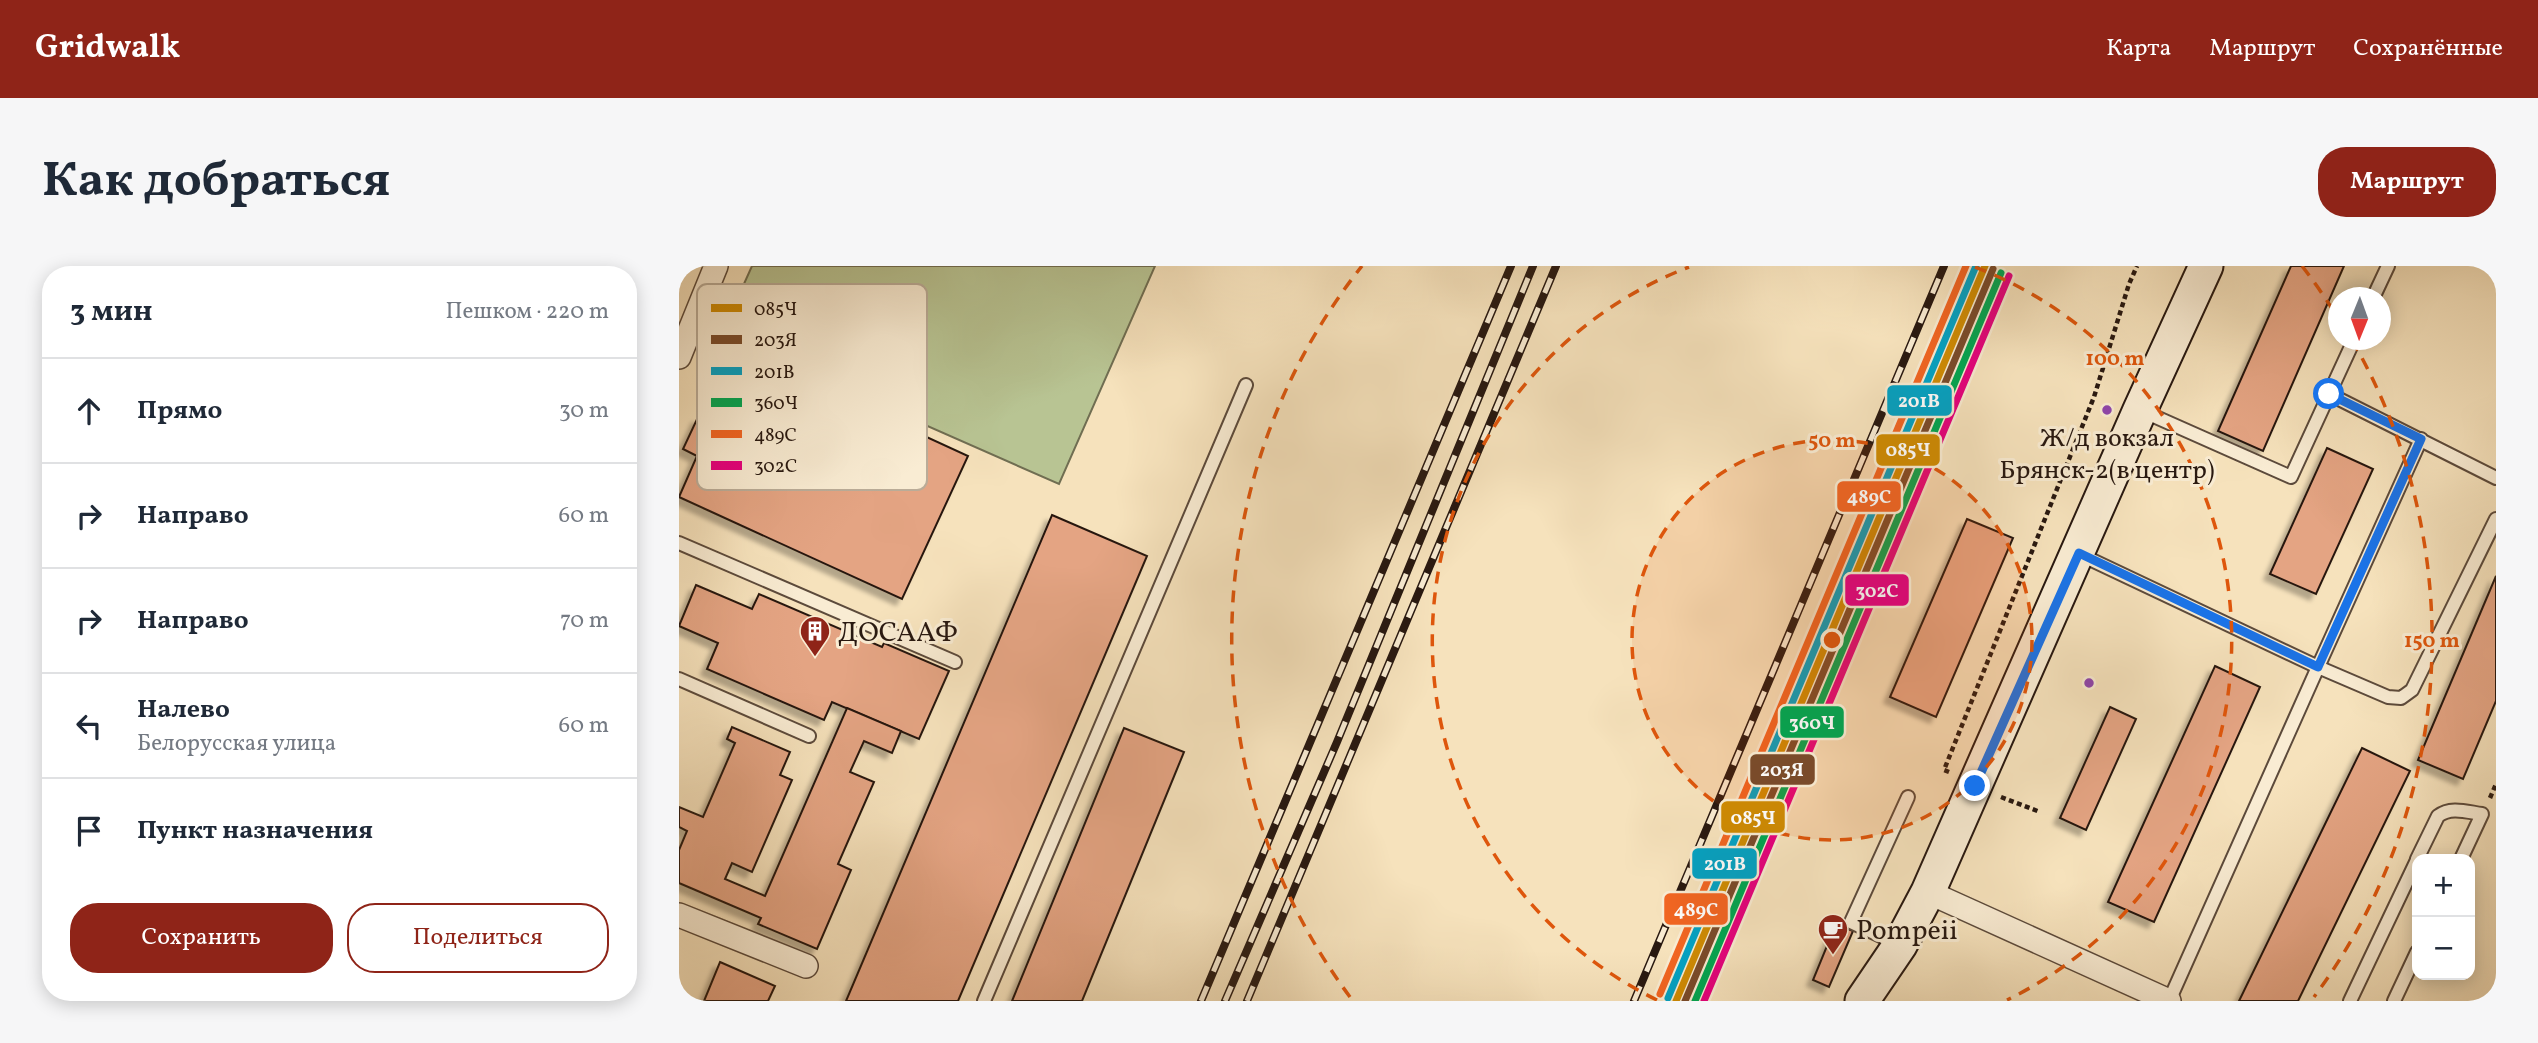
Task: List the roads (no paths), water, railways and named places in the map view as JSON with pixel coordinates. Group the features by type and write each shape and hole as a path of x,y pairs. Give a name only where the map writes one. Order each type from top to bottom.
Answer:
{"main road":[{"path":"1862,1001 1900,945 1928,892 2206,266"}],"street":[{"path":"709,284 716,266"},
{"path":"679,357 697,313"},
{"path":"1928,892 2169,1001"},
{"path":"679,915 806,966"}],"lane":[{"path":"2378,287 2388,266"},
{"path":"2140,410 2291,477 2349,350"},
{"path":"984,1001 1246,385"},
{"path":"2329,394 2496,478"},
{"path":"2169,1001 2421,439"},
{"path":"2079,553 2318,667 2388,697 2401,698 2412,690 2496,519"},
{"path":"679,543 954,662"},
{"path":"679,679 809,736"},
{"path":"1900,945 1851,922 1908,797"},
{"path":"2420,854 2438,816 2444,811 2453,810 2482,814 2464,854"},
{"path":"2350,1001 2412,871"},
{"path":"2394,1001 2412,963"}],"railway":[{"path":"1201,1001 1511,266"},
{"path":"1225,1001 1337,742 1533,266"},
{"path":"1247,1001 1556,266"},
{"path":"1634,1001 1944,266"}],"place":[{"name":"Ж/д вокзал Брянск-2(в центр)","path":"2107,410"},
{"name":"ДОСААФ","path":"815,658"},
{"name":"Pompeii","path":"1833,956"}]}
